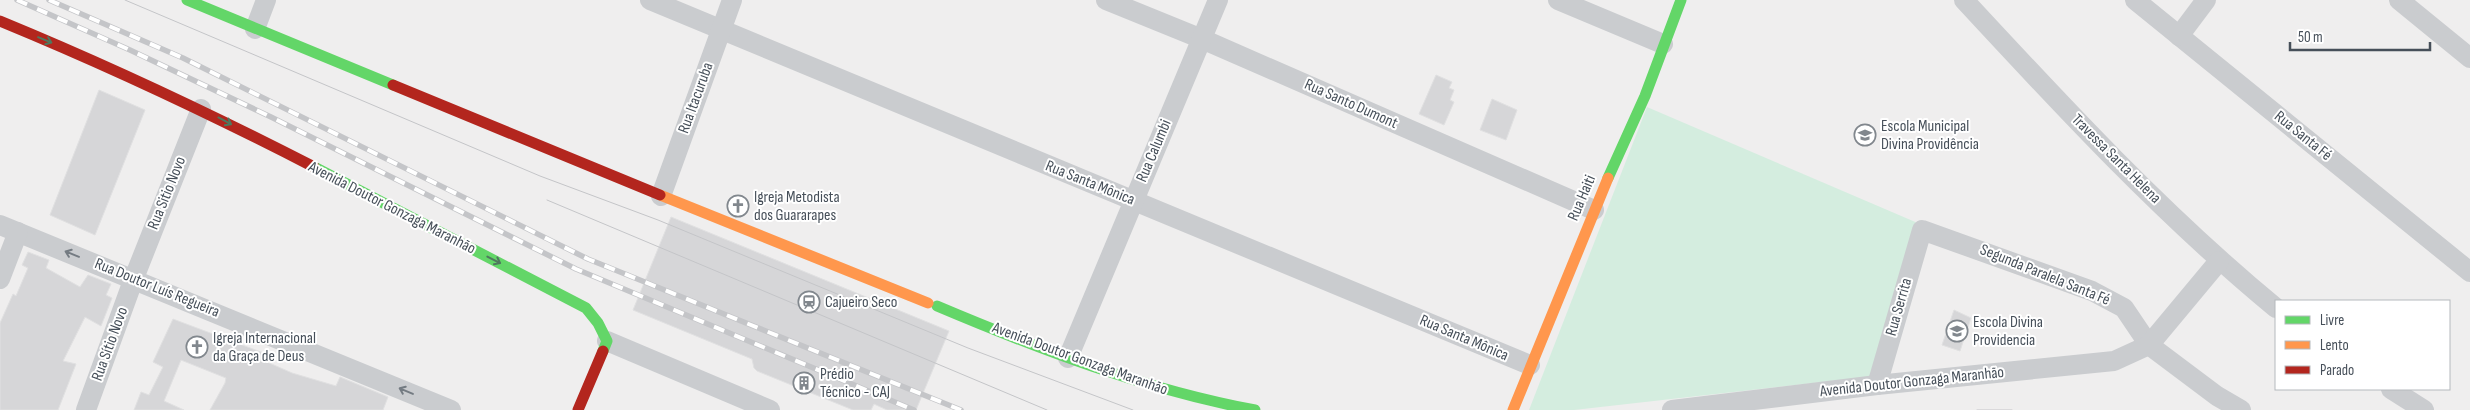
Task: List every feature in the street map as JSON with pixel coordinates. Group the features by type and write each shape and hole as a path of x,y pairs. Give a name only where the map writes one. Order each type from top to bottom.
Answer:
{"street":[{"name":"Avenida Doutor Gonzaga Maranhão","path":"187,0 661,196 1068,358 1152,388 1255,410"},
{"path":"255,29 266,0"},
{"name":"Rua Santa Mônica","path":"650,0 1530,365"},
{"name":"Rua Itacuruba","path":"661,196 732,0"},
{"name":"Rua Santo Dumont","path":"1106,0 1202,38 1594,210"},
{"name":"Rua Calumbi","path":"1068,358 1218,0"},
{"path":"1558,0 1663,44"},
{"name":"Rua Haiti","path":"1513,410 1594,210 1645,96 1663,44 1682,0"},
{"name":"Travessa Santa Helena","path":"1964,0 2058,102 2219,261 2275,307"},
{"name":"Rua Santa Fé","path":"2135,0 2470,272"},
{"path":"2179,36 2206,0"},
{"path":"2399,0 2470,58"},
{"name":"Avenida Doutor Gonzaga Maranhão","path":"0,21 93,59 201,109 570,298 586,308 598,323 607,340"},
{"name":"Rua Sitio Novo","path":"134,278 201,109"},
{"path":"0,279 9,229"},
{"name":"Rua Doutor Luís Regueira","path":"9,229 134,278 451,410"},
{"name":"Segunda Paralela Santa Fé","path":"1922,230 2092,291 2129,312 2149,345 2216,396 2241,410"},
{"name":"Rua Serrita","path":"1877,385 1922,230"},
{"path":"2149,345 2219,261"},
{"name":"Rua Sítio Novo","path":"86,410 134,278"},
{"path":"578,410 607,340 770,410"},
{"name":"Avenida Doutor Gonzaga Maranhão","path":"1672,410 1877,385 2114,361 2149,345"},
{"path":"2393,390 2424,410"}],"green space":[{"path":"1647,107 1920,224 1875,376 1574,410 1529,410"}],"building":[{"path":"1436,75 1452,82 1449,88 1454,90 1450,100 1454,102 1444,125 1419,114"},
{"path":"99,90 145,110 95,235 50,215"},
{"path":"1492,99 1517,110 1506,140 1480,130"},
{"path":"671,217 949,331 916,410 887,410 874,404 871,410 853,410 757,371 754,368 752,359 633,310"},
{"path":"28,252 49,260 46,268 80,287 88,275 111,284 106,295 112,298 101,326 85,317 63,361 76,364 58,410 0,410 0,323 13,294 16,296 28,268 22,265"},
{"name":"Escola Divina Providencia","path":"1954,310 1971,318 1960,351 1942,345"},
{"path":"173,319 269,355 267,362 292,373 336,386 340,377 388,397 383,410 210,410 226,378 181,360 164,401 184,410 134,410 141,392 149,395 163,367 153,362"}],"tram line":[{"path":"125,0 540,176 658,220 968,348 1133,410"},
{"path":"547,200 1047,410"},
{"path":"1977,410 2012,410"}],"railway":[{"path":"17,0 130,50 271,117 576,269 914,410"},
{"path":"49,0 183,58 588,259 961,410"}],"traffic: fast":[{"path":"187,0 393,85"},
{"path":"1608,178 1645,96 1681,0"},
{"path":"314,167 586,308 598,323 607,341 603,351"},
{"path":"937,306 1093,367 1173,391 1255,410"}],"traffic: slow":[{"path":"1513,410 1608,178"},
{"path":"660,195 928,303"}],"traffic: jam":[{"path":"0,21 158,91 314,167"},
{"path":"393,85 660,195"},
{"path":"578,410 603,351"}],"place":[{"name":"Escola Municipal Divina Providência","path":"1865,135"},
{"name":"Igreja Metodista dos Guararapes","path":"738,206"},
{"name":"Cajueiro Seco","path":"809,302"},
{"name":"Escola Divina Providencia","path":"1957,331"},
{"name":"Igreja Internacional da Graça de Deus","path":"197,347"},
{"name":"Prédio Técnico - CAJ","path":"804,383"}]}
